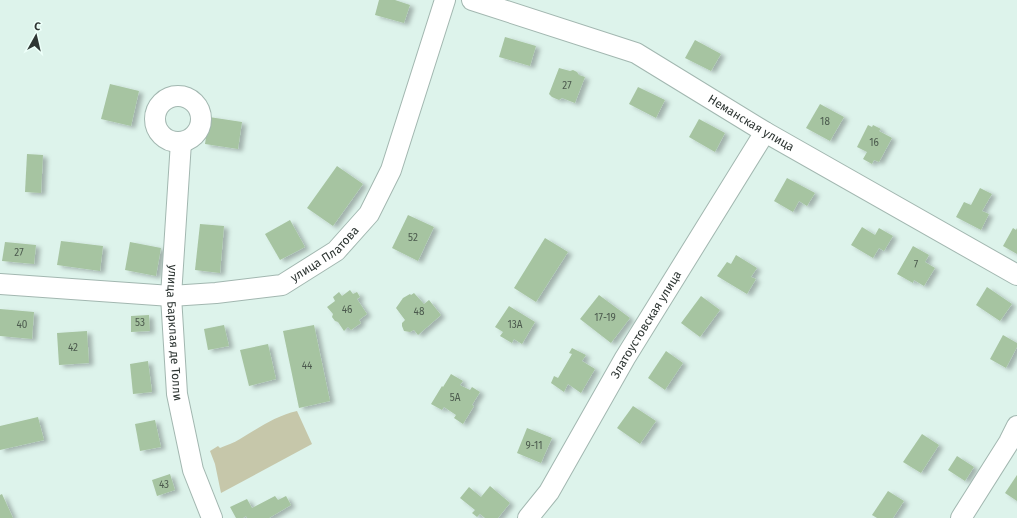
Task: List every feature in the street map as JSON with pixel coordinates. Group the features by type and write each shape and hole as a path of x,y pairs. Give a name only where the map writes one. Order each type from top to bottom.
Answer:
{"street":[{"name":"улица Платова","path":"0,284 171,296 216,293 282,285 336,251 369,214 390,170 445,0"},
{"name":"Неманская улица","path":"472,0 636,53 765,132 1017,276"},
{"name":"Златоустовская улица","path":"528,518 549,492 625,358 765,132"},
{"name":"улица Барклая де Толли","path":"181,142 171,296 176,394 193,470 212,518"},
{"path":"961,518 1009,442 1017,426"}],"green space":[{"path":"297,411 312,444 221,493 215,464 210,451 218,446 220,448 235,442 274,419"}],"building":[{"path":"379,0 395,0 410,5 404,23 375,15"},
{"path":"505,37 536,46 530,66 499,57"},
{"path":"695,40 721,54 711,71 685,58"},
{"path":"559,68 570,71 573,70 579,75 585,77 575,103 562,98 559,100 549,94"},
{"path":"110,84 139,91 131,126 101,119"},
{"path":"638,87 665,100 656,118 629,104"},
{"path":"820,104 844,117 830,141 806,128"},
{"path":"209,117 242,122 238,149 205,144"},
{"path":"699,119 725,133 715,152 689,137"},
{"path":"868,125 872,127 873,125 881,129 879,131 892,138 879,162 874,160 872,164 863,159 867,152 857,147"},
{"path":"27,154 43,155 41,193 25,192"},
{"path":"337,166 363,184 333,226 307,208"},
{"path":"787,178 815,193 807,206 799,201 793,212 774,201"},
{"path":"980,188 992,194 982,211 989,214 981,230 956,217 964,202 971,205"},
{"path":"408,215 434,227 418,261 392,248"},
{"path":"290,220 305,247 280,260 265,234"},
{"path":"200,224 224,226 220,273 195,270"},
{"path":"862,227 875,235 879,228 893,236 884,251 879,248 873,258 851,245"},
{"path":"1013,228 1016,230 1017,228 1017,254 1003,246"},
{"path":"545,238 568,252 536,302 514,288"},
{"path":"61,241 103,246 100,271 57,265"},
{"path":"5,242 36,245 34,264 2,261"},
{"path":"130,242 161,248 156,276 125,270"},
{"path":"913,246 929,255 925,262 935,268 924,286 914,280 913,283 897,274"},
{"path":"736,255 757,268 751,277 756,279 747,294 717,276 727,262 731,264"},
{"path":"987,287 1012,304 1000,321 976,305"},
{"path":"350,290 353,294 357,292 360,297 357,299 367,314 359,320 361,323 351,330 348,327 344,331 338,322 332,317 333,314 327,307 335,301 333,297 339,292 342,296"},
{"path":"414,293 424,304 429,300 441,315 418,335 414,330 410,332 404,331 402,323 405,320 396,308 403,298"},
{"path":"599,295 630,318 611,343 580,319"},
{"path":"701,296 720,310 700,337 681,323"},
{"path":"509,306 535,322 522,344 514,339 512,343 500,336 503,332 495,327"},
{"path":"0,309 34,312 32,339 0,336"},
{"path":"149,315 150,331 131,332 131,316"},
{"path":"224,325 229,346 208,350 204,329"},
{"path":"314,325 330,401 299,408 283,331"},
{"path":"87,331 89,363 59,365 57,333"},
{"path":"1003,335 1017,343 1017,347 1006,368 990,359"},
{"path":"268,344 276,379 249,386 240,350"},
{"path":"572,348 586,355 582,361 595,369 581,393 568,384 564,392 551,383 554,376 558,378 572,354 569,353"},
{"path":"666,351 683,363 665,390 648,378"},
{"path":"148,361 152,392 133,394 130,364"},
{"path":"451,374 463,381 460,385 470,390 472,387 480,392 472,405 474,406 463,424 454,418 456,415 444,407 442,410 431,404"},
{"path":"633,406 656,421 640,444 617,428"},
{"path":"38,417 44,440 0,450 0,426"},
{"path":"155,420 161,447 140,451 135,424"},
{"path":"527,428 552,438 541,463 517,453"},
{"path":"922,434 939,445 921,473 903,462"},
{"path":"957,456 974,467 965,481 948,470"},
{"path":"170,474 175,490 157,496 152,480"},
{"path":"1017,475 1017,501 1005,493"},
{"path":"490,486 510,503 498,518 485,518 480,514 477,517 472,513 475,510 460,498 469,487 481,497"},
{"path":"888,491 904,501 893,518 877,518 872,515"},
{"path":"2,494 13,518 0,518 0,495"},
{"path":"275,496 278,500 286,496 291,505 269,518 247,518 246,516 243,518 236,518 230,507 247,499 252,508"}]}
